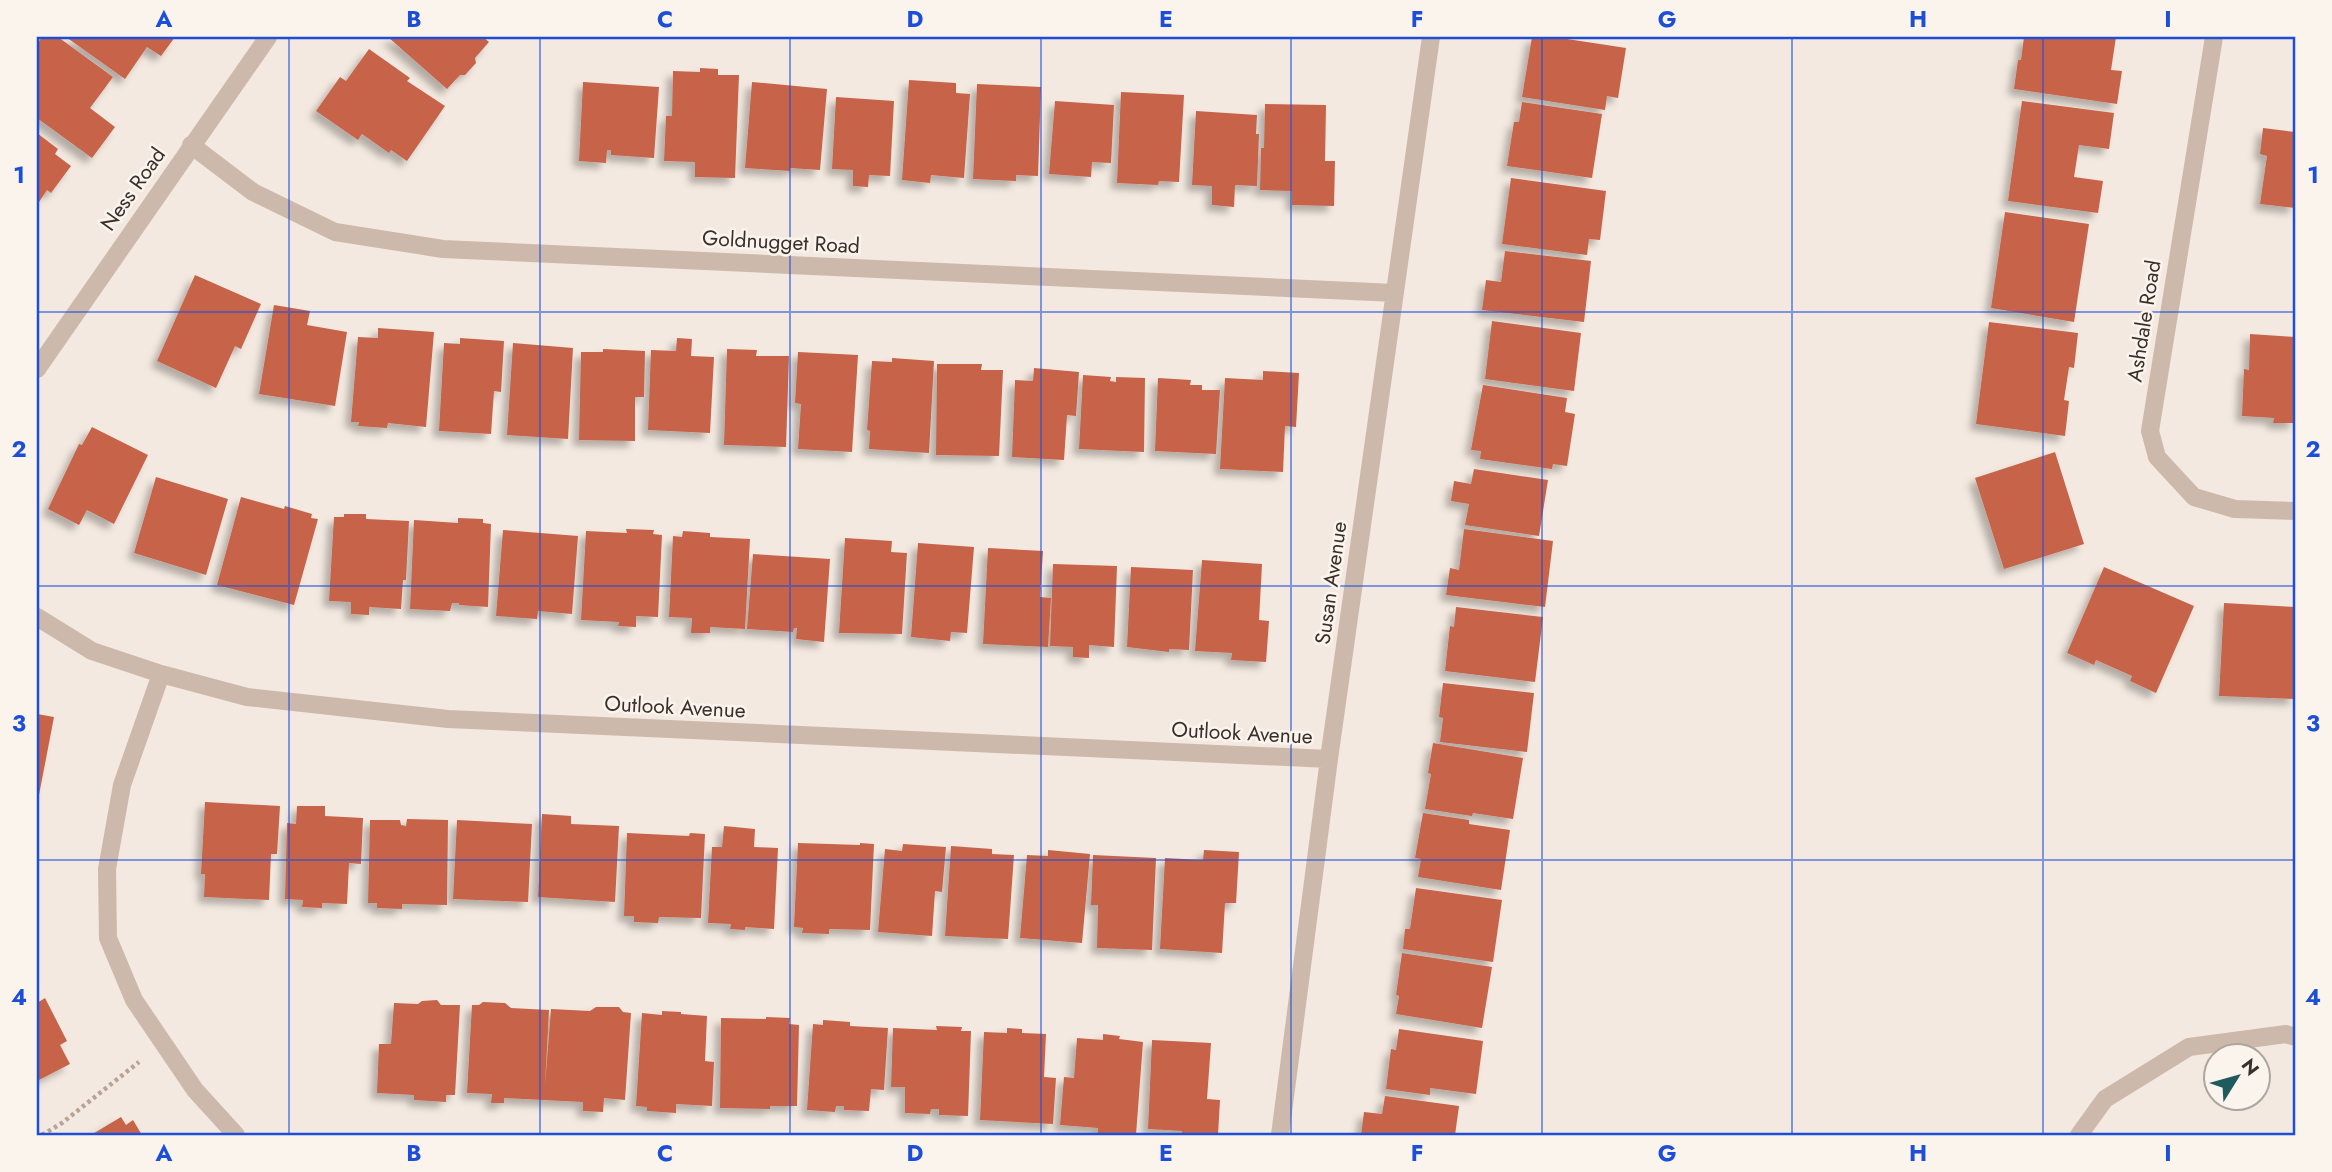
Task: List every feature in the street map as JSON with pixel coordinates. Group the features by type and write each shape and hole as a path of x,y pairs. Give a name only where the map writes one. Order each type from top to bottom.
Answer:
{"street":[{"name":"Ness Road","path":"37,369 268,37"},
{"name":"Susan Avenue","path":"1280,1135 1329,759 1431,37"},
{"name":"Ashdale Road","path":"2214,37 2150,431 2157,457 2194,497 2235,509 2295,512"},
{"name":"Goldnugget Road","path":"191,145 253,192 335,232 443,248 1395,293"},
{"name":"Outlook Avenue","path":"37,617 92,651 162,674 247,697 448,719 1329,759"},
{"path":"162,674 122,785 107,869 108,938 134,1000 195,1090 236,1135"},
{"path":"2079,1135 2105,1099 2189,1047 2286,1034 2295,1037"}],"path":[{"path":"42,1135 62,1123 163,1043"}],"building":[{"path":"42,37 58,37 113,77 90,108 115,127 92,158 37,118 37,44"},
{"path":"66,37 175,37 161,56 147,47 125,79"},
{"path":"388,37 483,37 489,42 475,58 476,63 447,89"},
{"path":"1532,37 1554,37 1626,48 1618,98 1607,96 1605,110 1522,97"},
{"path":"2024,37 2116,37 2111,70 2122,71 2117,104 2014,89"},
{"path":"369,49 410,78 407,81 445,106 407,161 391,150 389,153 362,134 358,140 316,111 340,77 346,81"},
{"path":"700,68 718,69 718,75 739,75 735,178 695,177 695,162 664,161 666,116 672,116 673,71 700,72"},
{"path":"909,80 956,83 956,93 970,94 964,178 931,175 930,183 902,180"},
{"path":"583,82 659,87 654,158 611,155 611,150 607,150 606,163 579,161"},
{"path":"752,82 827,89 820,170 745,168"},
{"path":"977,84 1041,87 1038,176 1016,175 1016,181 973,179"},
{"path":"1121,92 1184,95 1179,182 1159,181 1158,185 1117,183"},
{"path":"836,97 894,101 890,176 869,175 868,187 853,186 853,170 832,169"},
{"path":"1055,101 1114,105 1111,163 1092,162 1091,177 1049,174"},
{"path":"2022,101 2114,113 2109,149 2079,145 2074,177 2103,181 2098,213 2008,201"},
{"path":"1522,102 1602,114 1592,178 1507,166 1514,122 1519,122"},
{"path":"1265,104 1326,105 1325,161 1335,161 1334,206 1292,205 1292,191 1260,190"},
{"path":"1196,111 1257,115 1257,186 1235,185 1234,207 1212,205 1212,186 1192,185"},
{"path":"2263,128 2295,132 2295,208 2260,204 2267,156 2260,154"},
{"path":"37,133 58,149 55,154 71,166 51,193 47,190 37,205"},
{"path":"1511,178 1606,191 1600,240 1589,239 1587,255 1502,244"},
{"path":"2005,212 2089,224 2074,322 1991,308"},
{"path":"1505,251 1591,261 1584,322 1482,310 1486,280 1501,282"},
{"path":"195,275 261,304 241,349 235,346 216,388 157,361"},
{"path":"274,305 310,311 307,325 347,332 335,406 259,394"},
{"path":"1492,321 1581,333 1574,391 1485,379"},
{"path":"1989,322 2078,333 2074,368 2069,367 2064,400 2069,401 2065,436 1976,424"},
{"path":"378,328 434,332 426,427 388,423 387,428 358,426 359,422 351,422 358,337 378,338"},
{"path":"2250,334 2295,337 2295,423 2273,423 2274,418 2242,416 2244,369 2249,370"},
{"path":"460,338 504,341 501,392 494,391 491,434 439,431 444,343 460,344"},
{"path":"677,338 692,339 691,356 714,357 710,433 648,430 651,350 676,351"},
{"path":"513,343 573,348 568,439 507,435"},
{"path":"603,349 645,351 644,397 635,397 635,441 579,440 581,352 603,352"},
{"path":"727,349 757,350 756,356 789,356 786,447 724,445"},
{"path":"798,352 858,355 852,452 798,449 801,404 795,403"},
{"path":"892,358 934,361 929,453 869,449 870,431 867,430 872,361 892,362"},
{"path":"937,364 982,364 981,370 1003,370 999,456 936,455"},
{"path":"1034,368 1079,372 1076,416 1067,415 1064,460 1012,457 1015,380 1033,381"},
{"path":"1263,371 1299,373 1296,427 1285,426 1283,472 1220,469 1225,378 1263,380"},
{"path":"1083,375 1111,377 1110,381 1116,382 1116,377 1145,378 1144,452 1079,449"},
{"path":"1158,378 1191,380 1190,385 1202,385 1202,390 1220,390 1216,454 1155,451"},
{"path":"1483,385 1567,398 1565,412 1575,414 1567,466 1553,464 1552,469 1480,459 1481,451 1471,450"},
{"path":"92,427 148,455 114,524 87,510 79,525 48,509 79,444 82,445"},
{"path":"2055,452 2084,544 2004,569 1975,478"},
{"path":"1474,469 1548,480 1539,536 1465,525 1469,504 1451,501 1454,481 1471,484"},
{"path":"156,477 228,499 206,575 134,553"},
{"path":"241,497 284,509 285,506 312,514 311,518 318,519 294,605 217,585"},
{"path":"344,514 366,514 366,519 409,521 406,580 403,580 401,609 369,607 369,615 351,614 351,602 329,601 334,517 344,517"},
{"path":"458,518 483,519 483,523 491,524 488,607 452,603 450,611 410,609 414,520 458,523"},
{"path":"626,529 654,530 653,534 662,535 658,617 636,616 636,627 618,626 619,622 581,620 586,531 627,533"},
{"path":"1464,529 1553,541 1545,607 1446,595 1450,568 1459,570"},
{"path":"503,530 578,536 572,614 538,611 537,619 496,616"},
{"path":"683,531 710,533 710,537 750,539 745,629 710,627 710,633 691,633 692,618 669,617 673,536 682,537"},
{"path":"845,538 892,541 891,552 907,553 902,634 839,633"},
{"path":"918,543 974,547 967,633 951,632 950,641 911,637"},
{"path":"988,548 1043,551 1040,597 1051,598 1048,647 983,644"},
{"path":"753,554 830,559 824,642 796,639 797,628 794,628 793,632 747,629"},
{"path":"1202,560 1262,564 1259,620 1269,621 1266,662 1231,660 1232,653 1195,651"},
{"path":"1053,564 1117,566 1114,647 1089,645 1089,658 1073,657 1073,647 1050,646"},
{"path":"1131,567 1193,570 1189,650 1169,649 1169,652 1127,647"},
{"path":"2104,567 2194,606 2156,693 2130,681 2132,676 2096,660 2094,665 2067,653"},
{"path":"2224,603 2295,607 2295,699 2219,696"},
{"path":"1456,607 1543,617 1535,682 1445,671 1450,626 1454,627"},
{"path":"1443,683 1534,693 1527,752 1440,742 1443,718 1439,717"},
{"path":"37,714 54,717 39,795 37,795"},
{"path":"1433,743 1523,758 1513,819 1425,809"},
{"path":"205,802 280,806 277,854 271,854 269,900 204,897 205,874 201,874"},
{"path":"297,806 325,806 325,816 363,818 361,864 349,863 347,904 322,903 322,908 302,907 303,900 285,899 287,823 296,824"},
{"path":"1423,813 1510,830 1501,890 1418,877 1421,859 1415,858"},
{"path":"542,814 571,816 571,824 619,826 615,902 538,897"},
{"path":"407,819 448,820 447,905 402,904 402,909 377,908 377,903 368,903 370,820 400,820 401,825 406,826"},
{"path":"457,820 532,824 528,902 453,899"},
{"path":"724,826 755,829 754,847 778,848 774,929 730,929 731,924 708,923 712,847 722,847"},
{"path":"627,833 689,836 690,833 705,834 701,918 659,917 658,923 634,922 634,916 624,916"},
{"path":"798,843 874,844 870,930 829,929 829,934 802,933 803,928 794,927"},
{"path":"903,844 946,847 942,892 935,891 932,936 878,932 885,849 902,851"},
{"path":"951,846 992,849 992,854 1014,855 1008,939 945,936"},
{"path":"1048,850 1090,854 1082,943 1020,938 1027,855 1048,856"},
{"path":"1204,850 1239,852 1236,903 1225,903 1222,953 1160,949 1165,858 1203,860"},
{"path":"1093,855 1156,858 1152,950 1097,948 1098,905 1091,905"},
{"path":"1416,888 1502,900 1493,962 1403,949 1405,929 1410,929"},
{"path":"1402,953 1492,967 1482,1028 1396,1014"},
{"path":"45,998 67,1041 60,1045 70,1064 37,1081 37,1003"},
{"path":"437,1000 441,1005 460,1005 455,1095 446,1095 446,1102 414,1100 414,1095 377,1093 379,1044 391,1044 394,1003 418,1004 422,1001"},
{"path":"483,1002 505,1003 511,1008 549,1010 545,1086 551,1009 590,1011 596,1007 619,1007 623,1012 631,1013 625,1100 604,1098 603,1112 583,1111 583,1102 504,1098 504,1103 491,1103 492,1094 467,1093 472,1005"},
{"path":"662,1011 707,1016 705,1061 714,1062 712,1106 676,1104 676,1113 647,1111 647,1107 636,1106 642,1013 662,1015"},
{"path":"721,1018 790,1018 789,1024 799,1025 797,1106 770,1106 770,1109 720,1108"},
{"path":"823,1020 850,1022 850,1026 888,1028 884,1090 871,1089 869,1111 844,1110 844,1106 836,1106 835,1112 807,1110 813,1024 823,1025"},
{"path":"936,1026 962,1027 961,1031 971,1031 968,1116 939,1115 939,1109 931,1109 930,1114 905,1113 905,1087 891,1087 893,1028 937,1030"},
{"path":"1007,1028 1022,1029 1022,1033 1046,1034 1044,1077 1056,1078 1053,1124 980,1120 984,1032 1007,1033"},
{"path":"1399,1029 1483,1041 1476,1094 1430,1088 1430,1095 1386,1089 1391,1049 1396,1050"},
{"path":"1103,1034 1143,1042 1136,1135 1098,1135 1098,1128 1060,1125 1064,1077 1074,1078 1077,1038 1103,1040"},
{"path":"1152,1040 1211,1043 1207,1099 1220,1100 1218,1135 1181,1135 1182,1131 1148,1129"},
{"path":"1385,1096 1459,1106 1455,1135 1361,1135 1364,1112 1382,1114"},
{"path":"121,1117 126,1125 133,1120 142,1135 91,1135"}]}
